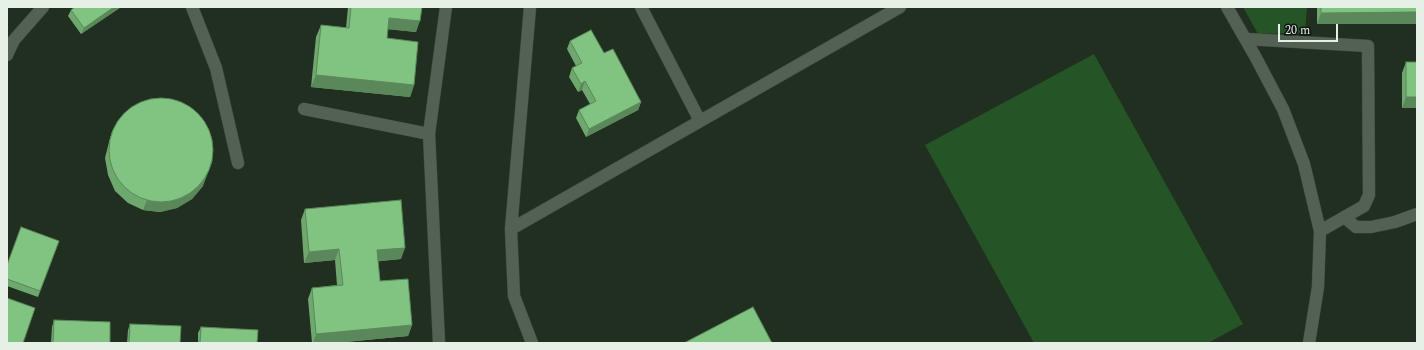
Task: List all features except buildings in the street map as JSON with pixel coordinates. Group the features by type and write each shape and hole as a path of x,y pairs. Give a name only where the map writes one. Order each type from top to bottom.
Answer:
{"lane":[{"path":"7,55 14,40 43,7"},
{"path":"192,7 216,68 238,163"},
{"path":"439,343 429,134 446,7"},
{"path":"530,7 511,229 514,296 532,343"},
{"path":"641,7 700,121"},
{"path":"511,229 900,7"},
{"path":"1227,7 1246,39 1283,110 1304,164 1320,231 1318,287 1309,343"},
{"path":"1246,39 1368,46 1369,194 1364,206 1320,231"},
{"path":"304,109 429,134"},
{"path":"1344,217 1356,227 1371,227 1395,222 1417,214"}],"green space":[{"path":"1243,7 1307,7 1305,33 1258,34"},
{"path":"1094,54 1243,324 1208,343 1034,343 925,145"}]}
